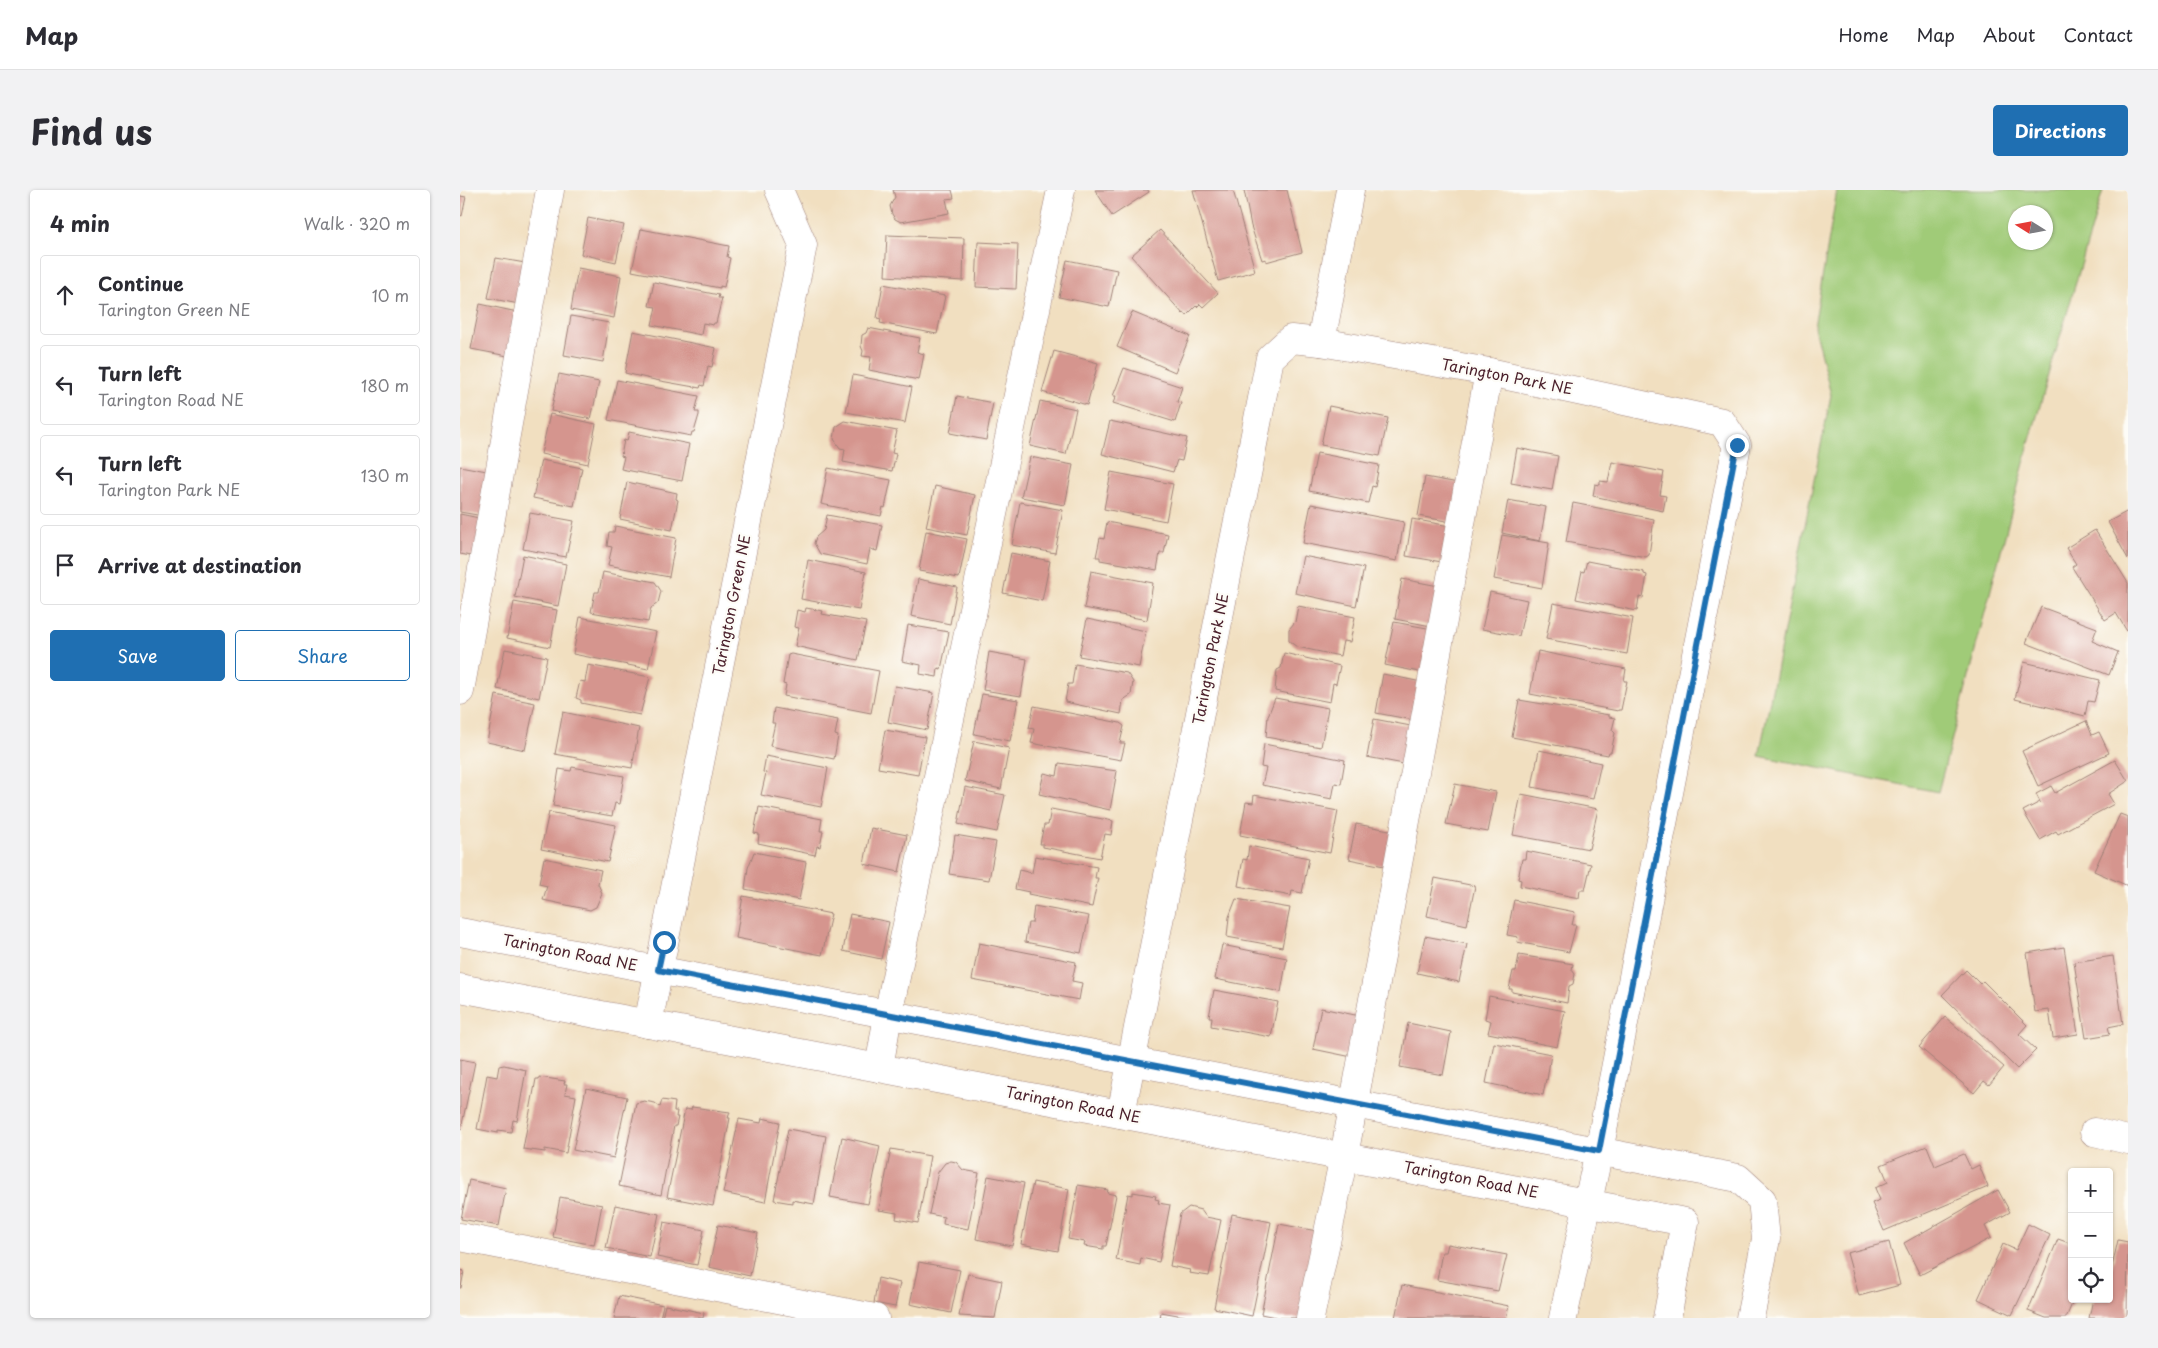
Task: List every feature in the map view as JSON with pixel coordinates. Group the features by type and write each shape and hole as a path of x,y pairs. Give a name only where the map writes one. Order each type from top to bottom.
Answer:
{"street":[{"path":"460,690 550,190"},
{"name":"Tarington Green NE","path":"648,1024 803,246 779,190"},
{"path":"879,1068 888,1015 1061,190"},
{"path":"1322,342 1350,190"},
{"name":"Tarington Park NE","path":"1122,1114 1270,358 1291,339 1322,342 1489,372 1722,422 1737,445 1599,1151 1563,1318"},
{"path":"1310,1318 1344,1156 1489,372"},
{"name":"Tarington Road NE","path":"460,932 1738,1178 1762,1200 1766,1239 1750,1318"},
{"name":"Tarington Road NE","path":"460,988 1685,1222 1667,1318"},
{"path":"2094,1132 2128,1140"},
{"path":"460,1237 875,1318"}],"green space":[{"path":"1837,190 2103,190 2030,440 1938,792 1759,756 1831,395 1814,327"}],"building":[{"path":"893,190 952,190 954,198 946,199 949,213 901,222 895,219 890,206 895,197"},
{"path":"1095,190 1148,190 1149,192 1112,216"},
{"path":"1193,190 1233,190 1255,271 1218,281"},
{"path":"1244,190 1287,190 1302,252 1266,262 1266,259 1262,260 1251,226"},
{"path":"460,196 466,197 462,216 460,215"},
{"path":"588,218 624,225 616,262 581,254"},
{"path":"641,229 729,246 727,257 730,258 724,287 720,286 720,288 632,271"},
{"path":"1160,230 1218,293 1203,307 1200,304 1196,306 1187,315 1183,314 1131,256"},
{"path":"887,235 964,238 963,281 885,276"},
{"path":"978,242 1018,244 1016,289 976,287"},
{"path":"496,258 531,264 524,305 488,298"},
{"path":"1067,260 1117,270 1109,307 1059,297"},
{"path":"578,268 621,276 614,318 571,310"},
{"path":"654,282 719,295 718,298 722,298 716,323 713,325 703,323 701,335 652,325 656,307 649,306"},
{"path":"883,284 945,296 937,334 880,323 881,319 877,318"},
{"path":"480,304 522,313 513,357 471,349"},
{"path":"1132,312 1190,336 1175,372 1117,347"},
{"path":"571,316 609,323 603,362 564,355"},
{"path":"868,328 920,338 917,352 924,354 919,380 869,370 871,357 862,356 861,346 862,335 866,333"},
{"path":"633,331 716,348 712,367 708,366 704,386 701,385 700,388 625,373"},
{"path":"1054,351 1098,363 1087,405 1042,392"},
{"path":"1124,368 1182,387 1177,402 1181,403 1175,422 1113,403 1116,396 1113,396"},
{"path":"559,374 599,382 591,419 551,411"},
{"path":"853,375 912,387 905,423 846,412"},
{"path":"617,380 699,396 695,412 699,412 699,415 694,432 692,432 691,436 608,420"},
{"path":"957,396 993,403 986,440 950,433"},
{"path":"1040,401 1076,409 1066,454 1030,446"},
{"path":"1329,406 1388,418 1380,456 1321,445"},
{"path":"550,414 596,424 588,464 541,454"},
{"path":"845,421 897,431 892,453 896,454 892,471 843,462 845,449 840,448 834,439 836,427"},
{"path":"1110,421 1187,438 1182,461 1177,460 1173,472 1102,454"},
{"path":"629,432 689,444 682,481 621,469 624,457 621,456 624,440 627,441"},
{"path":"1517,448 1558,456 1552,490 1511,483"},
{"path":"1317,453 1379,465 1375,487 1372,486 1368,503 1309,491"},
{"path":"1030,457 1073,465 1065,505 1021,497"},
{"path":"541,460 582,468 574,506 533,498"},
{"path":"1612,462 1664,472 1660,495 1666,496 1663,511 1593,496 1595,484 1600,485 1600,481 1608,482"},
{"path":"460,466 492,472 483,516 460,512"},
{"path":"828,468 891,480 885,508 883,507 881,516 821,504"},
{"path":"1111,472 1173,484 1166,521 1104,509"},
{"path":"1425,477 1464,484 1457,523 1418,516"},
{"path":"627,482 677,493 676,499 678,500 672,530 620,519"},
{"path":"935,486 975,495 967,535 926,527"},
{"path":"1508,500 1546,507 1540,541 1502,533"},
{"path":"1020,502 1063,510 1055,553 1012,545"},
{"path":"1573,503 1654,519 1649,555 1646,557 1566,542"},
{"path":"1311,504 1404,522 1397,561 1303,543"},
{"path":"2128,511 2128,559 2108,522"},
{"path":"530,513 574,521 566,557 523,549"},
{"path":"460,514 484,519 476,557 460,554"},
{"path":"827,515 882,525 877,551 870,549 867,564 820,554 814,543 816,537 824,530"},
{"path":"1412,519 1455,527 1448,563 1406,556"},
{"path":"1107,522 1168,534 1164,553 1160,553 1157,570 1100,560 1100,557 1096,557 1100,538 1104,539"},
{"path":"615,526 676,538 669,577 608,565 612,547 607,546 609,532 614,532"},
{"path":"2095,530 2128,583 2128,633 2116,613 2105,620 2072,567 2076,564 2066,548"},
{"path":"926,531 967,539 959,578 919,571"},
{"path":"1502,535 1549,543 1542,588 1494,579"},
{"path":"1011,553 1050,561 1042,601 1003,593"},
{"path":"523,555 566,564 558,606 515,597"},
{"path":"1303,556 1364,568 1356,606 1295,593"},
{"path":"808,560 866,572 859,610 801,599"},
{"path":"1587,561 1644,572 1647,575 1643,598 1639,597 1637,611 1576,599 1582,571 1584,572"},
{"path":"1091,571 1153,583 1147,620 1084,608"},
{"path":"603,572 655,582 661,591 658,603 651,608 648,622 591,612 595,592 599,592"},
{"path":"918,579 957,587 950,624 911,616"},
{"path":"1402,579 1444,587 1436,627 1395,619"},
{"path":"1490,592 1527,600 1519,636 1482,629"},
{"path":"514,602 557,610 550,647 507,638"},
{"path":"1553,603 1633,618 1627,654 1546,639"},
{"path":"1298,606 1355,617 1350,642 1343,641 1340,656 1297,647 1289,641 1289,629 1295,622"},
{"path":"2041,607 2097,628 2092,641 2118,652 2109,675 2026,643"},
{"path":"806,608 823,611 822,614 866,622 858,660 795,646 799,628 794,627 797,610 805,612"},
{"path":"580,617 656,632 648,669 573,654"},
{"path":"1087,619 1146,631 1139,667 1079,656"},
{"path":"1394,622 1438,630 1429,674 1385,665"},
{"path":"908,625 949,632 941,669 938,668 937,677 920,674 921,665 902,661"},
{"path":"505,649 547,657 539,698 497,689"},
{"path":"1538,651 1626,669 1624,681 1627,681 1621,710 1618,711 1530,694"},
{"path":"989,652 1027,659 1021,696 983,690"},
{"path":"1284,653 1340,666 1336,684 1333,683 1330,702 1275,691 1277,670 1281,668"},
{"path":"791,654 879,671 871,713 784,696 786,685 783,684 788,655"},
{"path":"2024,662 2100,680 2094,702 2088,701 2085,716 2015,699"},
{"path":"1075,664 1127,673 1133,682 1131,695 1123,700 1121,714 1065,702 1068,684 1072,684"},
{"path":"588,665 650,677 640,715 581,703 581,700 576,698 580,681 585,682"},
{"path":"1383,674 1426,683 1419,721 1376,713"},
{"path":"895,686 934,693 927,730 888,722"},
{"path":"982,694 1018,700 1010,741 974,734"},
{"path":"496,695 535,703 525,750 487,742"},
{"path":"1275,698 1328,708 1321,747 1266,737 1268,716"},
{"path":"1519,700 1609,715 1609,717 1615,718 1612,730 1615,733 1611,752 1608,755 1512,737"},
{"path":"1034,706 1120,723 1124,726 1120,743 1125,743 1121,760 1031,743 1034,729 1029,728"},
{"path":"774,708 838,720 835,735 838,736 834,759 770,746 775,723 772,723"},
{"path":"563,712 639,728 632,768 555,754"},
{"path":"1374,719 1416,727 1409,765 1367,757"},
{"path":"2086,721 2092,735 2099,732 2109,753 2038,786 2022,751"},
{"path":"885,730 925,737 918,775 878,768"},
{"path":"974,741 1009,748 1001,789 965,781"},
{"path":"1264,744 1345,760 1341,784 1335,783 1332,799 1262,785 1266,768 1261,767"},
{"path":"1539,750 1601,763 1593,799 1532,787"},
{"path":"766,756 828,768 821,807 761,795 766,773 763,772"},
{"path":"2115,760 2128,781 2108,794 2114,804 2058,834 2056,831 2040,840 2023,811 2040,802 2036,794 2051,786 2055,793"},
{"path":"1059,763 1117,771 1110,810 1039,794 1044,773 1057,776"},
{"path":"572,767 624,776 619,804 615,803 612,816 553,806 559,769 571,771"},
{"path":"1455,784 1496,792 1488,832 1446,824"},
{"path":"965,787 1005,795 997,832 958,824"},
{"path":"1521,794 1598,809 1589,849 1513,835"},
{"path":"1254,795 1338,811 1330,853 1240,835 1246,802 1253,803"},
{"path":"759,807 822,819 820,831 823,831 820,847 817,846 815,855 758,843 759,834 754,833"},
{"path":"1051,809 1113,821 1111,835 1105,834 1100,858 1043,847 1043,844 1040,844 1044,825 1048,825"},
{"path":"549,812 616,825 608,862 541,849"},
{"path":"2120,814 2128,817 2128,886 2094,871"},
{"path":"1356,824 1395,831 1389,867 1349,859"},
{"path":"871,828 907,835 899,872 864,864"},
{"path":"955,835 996,842 989,880 949,874"},
{"path":"1249,846 1309,858 1302,893 1292,891 1291,896 1238,886 1243,859 1247,860"},
{"path":"1526,851 1591,864 1585,890 1580,890 1579,898 1520,886 1521,880 1518,879 1522,859 1525,859"},
{"path":"754,852 806,862 799,900 745,889 748,868"},
{"path":"1035,856 1097,867 1095,878 1098,878 1092,907 1028,894 1029,892 1015,889 1019,870 1032,873"},
{"path":"544,858 601,870 598,884 602,893 596,907 590,910 543,900 547,886 539,884"},
{"path":"1435,878 1475,886 1467,925 1427,916"},
{"path":"743,896 831,914 822,955 736,938"},
{"path":"1236,899 1290,908 1282,947 1227,937 1229,917"},
{"path":"1514,900 1575,912 1572,925 1576,925 1569,952 1517,942 1518,937 1507,935"},
{"path":"1034,906 1089,916 1081,953 1025,942 1028,923 1032,923"},
{"path":"850,914 889,922 881,959 843,951"},
{"path":"1425,936 1467,944 1459,982 1417,973"},
{"path":"979,943 1076,962 1072,981 1082,983 1079,1000 972,980"},
{"path":"1222,945 1287,958 1281,992 1215,979"},
{"path":"2064,947 2078,1034 2053,1038 2049,1010 2035,1012 2027,953"},
{"path":"1519,955 1573,964 1572,970 1575,974 1573,984 1569,986 1567,1003 1512,992 1512,989 1509,989 1513,971 1516,971"},
{"path":"2113,956 2123,1024 2108,1027 2110,1034 2086,1038 2074,962"},
{"path":"1966,970 1980,984 1983,981 2027,1025 2019,1034 2036,1050 2017,1069 1942,995"},
{"path":"1214,990 1278,1002 1271,1037 1211,1026 1212,1017 1209,1017"},
{"path":"1489,996 1565,1011 1557,1047 1488,1033 1491,1021 1485,1019"},
{"path":"1321,1008 1360,1016 1352,1057 1313,1049"},
{"path":"1945,1017 2004,1067 1989,1085 1984,1081 1974,1093 1919,1047"},
{"path":"1408,1023 1451,1032 1443,1075 1400,1067"},
{"path":"1494,1043 1551,1054 1543,1095 1486,1083"},
{"path":"460,1059 475,1062 461,1129 460,1129"},
{"path":"504,1065 526,1070 517,1121 513,1120 511,1132 498,1130 498,1133 477,1129 487,1075 497,1077 499,1066"},
{"path":"539,1077 565,1081 564,1084 567,1084 565,1094 576,1096 566,1153 545,1149 545,1152 523,1149 536,1079 539,1079"},
{"path":"586,1088 627,1097 614,1158 573,1150"},
{"path":"662,1100 675,1102 674,1111 677,1111 676,1117 678,1117 676,1126 674,1126 661,1195 619,1186 636,1103 644,1101 655,1103 660,1107"},
{"path":"692,1107 730,1112 713,1206 667,1197 685,1109 691,1110"},
{"path":"762,1118 780,1122 765,1202 723,1193 739,1119 761,1123"},
{"path":"788,1129 826,1136 814,1204 792,1200 792,1203 774,1200"},
{"path":"842,1137 880,1146 868,1204 830,1197"},
{"path":"1927,1146 1935,1166 1964,1154 1971,1169 1979,1165 1988,1187 1884,1231 1872,1203 1880,1200 1875,1188 1888,1182 1881,1165"},
{"path":"891,1149 930,1156 918,1223 896,1219 897,1213 879,1210"},
{"path":"956,1162 963,1170 979,1173 968,1229 943,1224 944,1217 929,1214 938,1172 945,1163"},
{"path":"988,1176 1024,1183 1012,1246 976,1239"},
{"path":"469,1180 506,1188 499,1226 461,1219"},
{"path":"1033,1182 1069,1189 1058,1251 1021,1244"},
{"path":"1078,1185 1108,1190 1107,1193 1116,1195 1106,1246 1103,1246 1103,1249 1084,1246 1085,1242 1068,1239"},
{"path":"1998,1190 2010,1212 1985,1226 1991,1238 1920,1275 1904,1243"},
{"path":"1133,1192 1156,1196 1155,1199 1159,1200 1158,1203 1170,1205 1159,1262 1141,1258 1140,1265 1116,1260 1128,1194 1133,1195"},
{"path":"560,1197 602,1205 594,1245 553,1237"},
{"path":"615,1205 659,1214 650,1257 606,1248"},
{"path":"1189,1207 1201,1210 1206,1217 1221,1220 1209,1276 1189,1273 1190,1270 1170,1266 1180,1214"},
{"path":"1232,1214 1271,1222 1252,1316 1214,1308"},
{"path":"664,1222 704,1230 697,1265 657,1257"},
{"path":"1279,1224 1317,1231 1300,1318 1280,1318 1261,1314"},
{"path":"2028,1224 2050,1235 2012,1315 1978,1299 2003,1244 2016,1250"},
{"path":"718,1225 758,1233 750,1276 709,1267"},
{"path":"2058,1239 2068,1243 2068,1303 2072,1303 2066,1318 2046,1318 2028,1311"},
{"path":"2118,1240 2128,1242 2127,1318 2089,1318 2092,1303 2113,1303 2113,1262"},
{"path":"1889,1242 1900,1285 1859,1296 1847,1253"},
{"path":"1448,1244 1507,1255 1498,1291 1437,1280 1442,1252 1446,1252"},
{"path":"919,1262 960,1270 951,1313 910,1304"},
{"path":"460,1270 464,1271 461,1288 460,1288"},
{"path":"968,1274 1002,1281 995,1318 959,1316"},
{"path":"878,1278 900,1283 895,1307 874,1303"},
{"path":"1402,1285 1509,1306 1506,1318 1395,1318"},
{"path":"619,1296 663,1305 660,1318 614,1318"},
{"path":"665,1305 704,1313 703,1318 662,1318"},
{"path":"1161,1312 1189,1317 1189,1318 1160,1318"}],"route":[{"path":"664,942 658,970 1599,1151 1737,445"}]}
